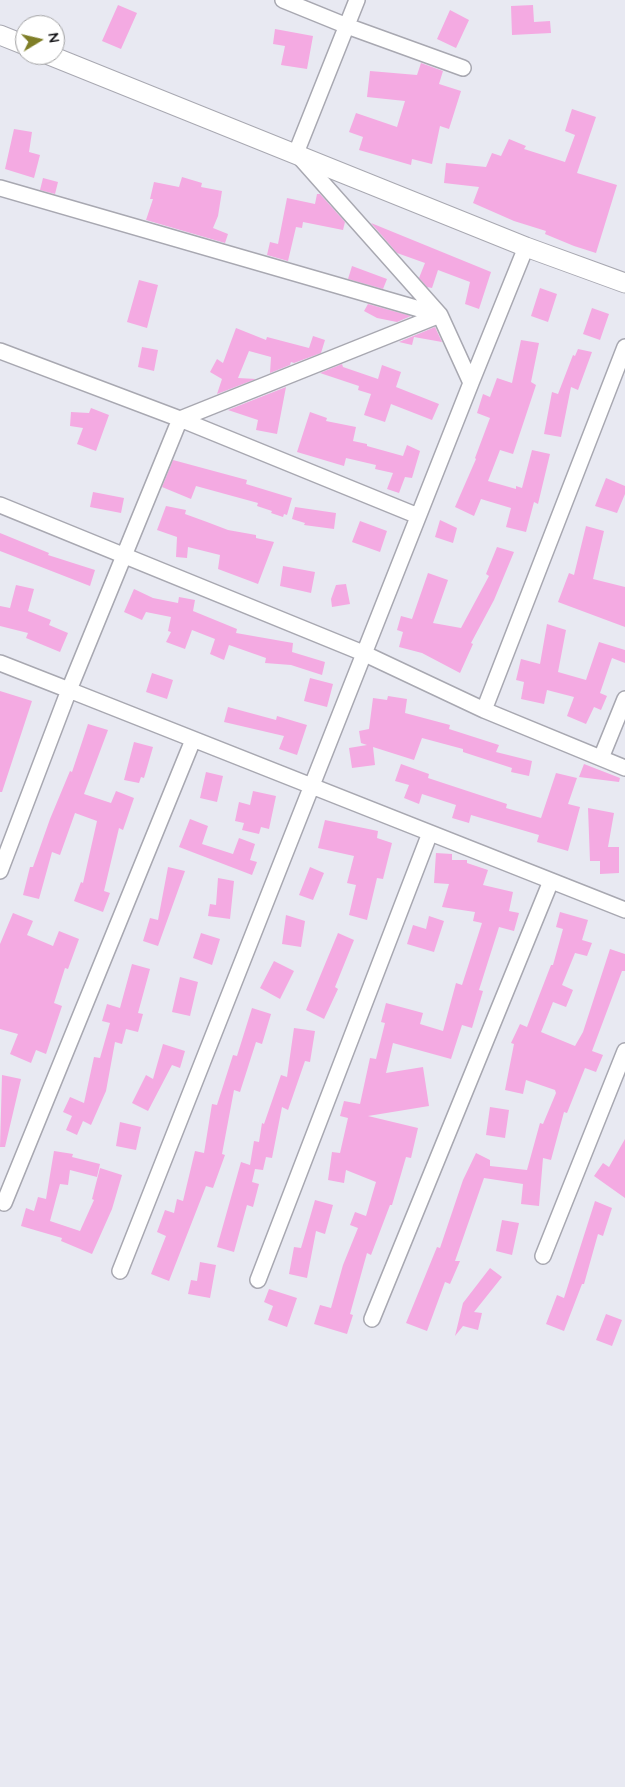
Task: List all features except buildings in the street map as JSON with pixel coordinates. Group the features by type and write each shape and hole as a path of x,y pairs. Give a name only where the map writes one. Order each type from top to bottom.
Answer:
{"street":[{"path":"283,0 346,26 463,68"},
{"path":"296,153 357,0"},
{"path":"0,35 15,41"},
{"path":"65,61 526,247 625,283"},
{"path":"296,153 440,315 471,383"},
{"path":"0,188 440,315"},
{"path":"120,1271 363,653 526,247"},
{"path":"0,871 69,690 180,418 440,315"},
{"path":"484,710 625,346"},
{"path":"0,351 180,418 418,516"},
{"path":"0,505 125,554 363,653 484,710 625,768"},
{"path":"0,664 625,910"},
{"path":"601,758 625,699"},
{"path":"4,1203 192,740"},
{"path":"258,1280 430,833"},
{"path":"372,1319 551,881"},
{"path":"543,1256 625,1051"}]}
